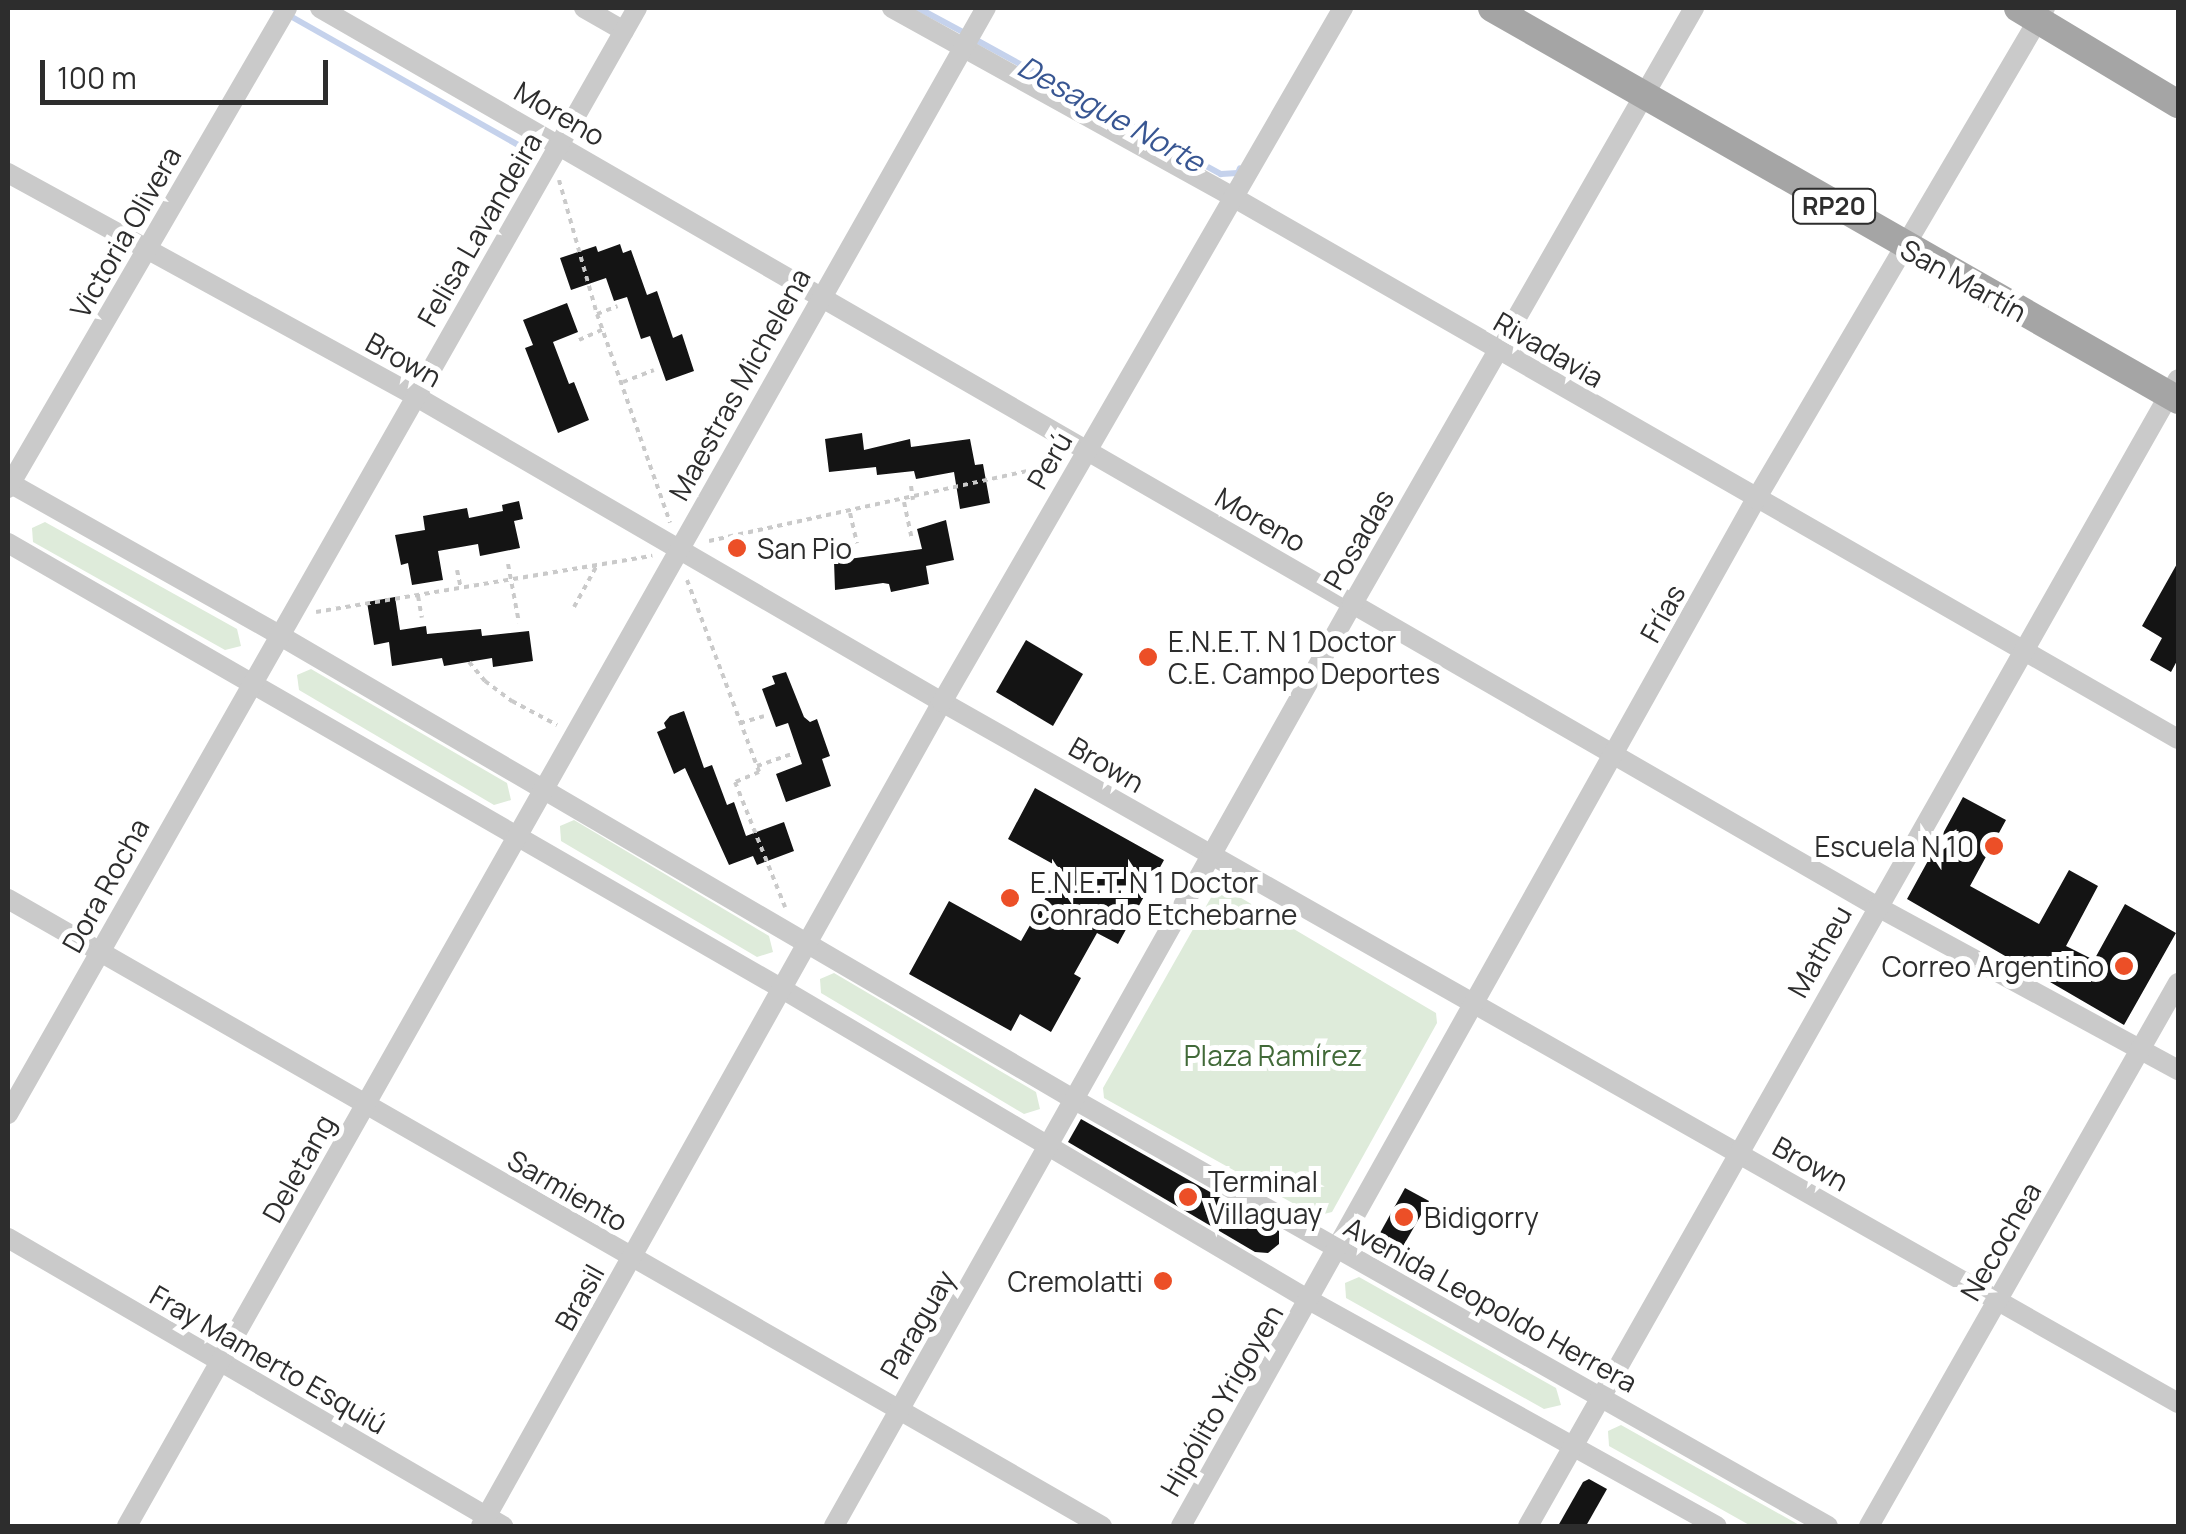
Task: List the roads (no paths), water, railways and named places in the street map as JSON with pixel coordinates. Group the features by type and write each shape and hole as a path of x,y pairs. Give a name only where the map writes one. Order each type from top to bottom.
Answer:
{"main road":[{"name":"San Martín","path":"1492,8 1905,247 2176,391"},
{"path":"2034,11 2178,104"}],"street":[{"name":"Victoria Olivera","path":"8,484 287,8"},
{"name":"Moreno","path":"320,8 556,150 819,298 1084,455 1616,754 1876,906 2178,1070"},
{"path":"584,8 624,30"},
{"name":"Felisa Lavandeira","path":"284,626 637,8"},
{"name":"Rivadavia","path":"892,8 1233,197 2178,739"},
{"name":"Maestras Michelena","path":"544,789 986,8"},
{"name":"Perú","path":"801,939 1343,8"},
{"name":"Posadas","path":"1075,1100 1352,604 1694,8"},
{"name":"Frías","path":"1338,1250 1756,499 1905,247 2034,11"},
{"name":"Brown","path":"8,172 416,396 942,702 2178,1403"},
{"name":"Matheu","path":"1528,1526 1876,906 2176,391"},
{"name":"Avenida Leopoldo Herrera","path":"8,484 284,626 544,789 1075,1100 1828,1526"},
{"path":"8,544 784,990 1309,1300 1716,1526"},
{"path":"250,684 284,626"},
{"name":"Dora Rocha","path":"8,1114 250,684"},
{"path":"517,837 544,789"},
{"name":"Deletang","path":"127,1526 517,837"},
{"name":"Sarmiento","path":"8,898 1102,1526"},
{"path":"784,990 801,939"},
{"name":"Necochea","path":"1869,1526 2178,984"},
{"name":"Brasil","path":"490,1523 632,1258 784,990"},
{"path":"1048,1148 1075,1100"},
{"name":"Paraguay","path":"834,1526 1048,1148"},
{"name":"Fray Mamerto Esquiú","path":"8,1238 490,1523"},
{"name":"Hipólito Yrigoyen","path":"1181,1526 1338,1250"}],"waterway":[{"name":"Desague Norte","path":"918,8 961,31"},
{"name":"Desague Norte","path":"292,17 531,152"},
{"name":"Desague Norte","path":"978,41 1221,174 1238,173 1240,168"}],"place":[{"name":"San Pio","path":"737,548"},
{"name":"E.N.E.T. N 1 Doctor C.E. Campo Deportes","path":"1148,657"},
{"name":"Escuela N 10","path":"1994,846"},
{"name":"E.N.E.T. N 1 Doctor Conrado Etchebarne","path":"1010,898"},
{"name":"Correo Argentino","path":"2124,966"},
{"name":"Terminal Villaguay","path":"1188,1197"},
{"name":"Bidigorry","path":"1404,1217"},
{"name":"Cremolatti","path":"1163,1281"}],"park label":[{"name":"Plaza Ramírez","path":"1273,1055"}]}
